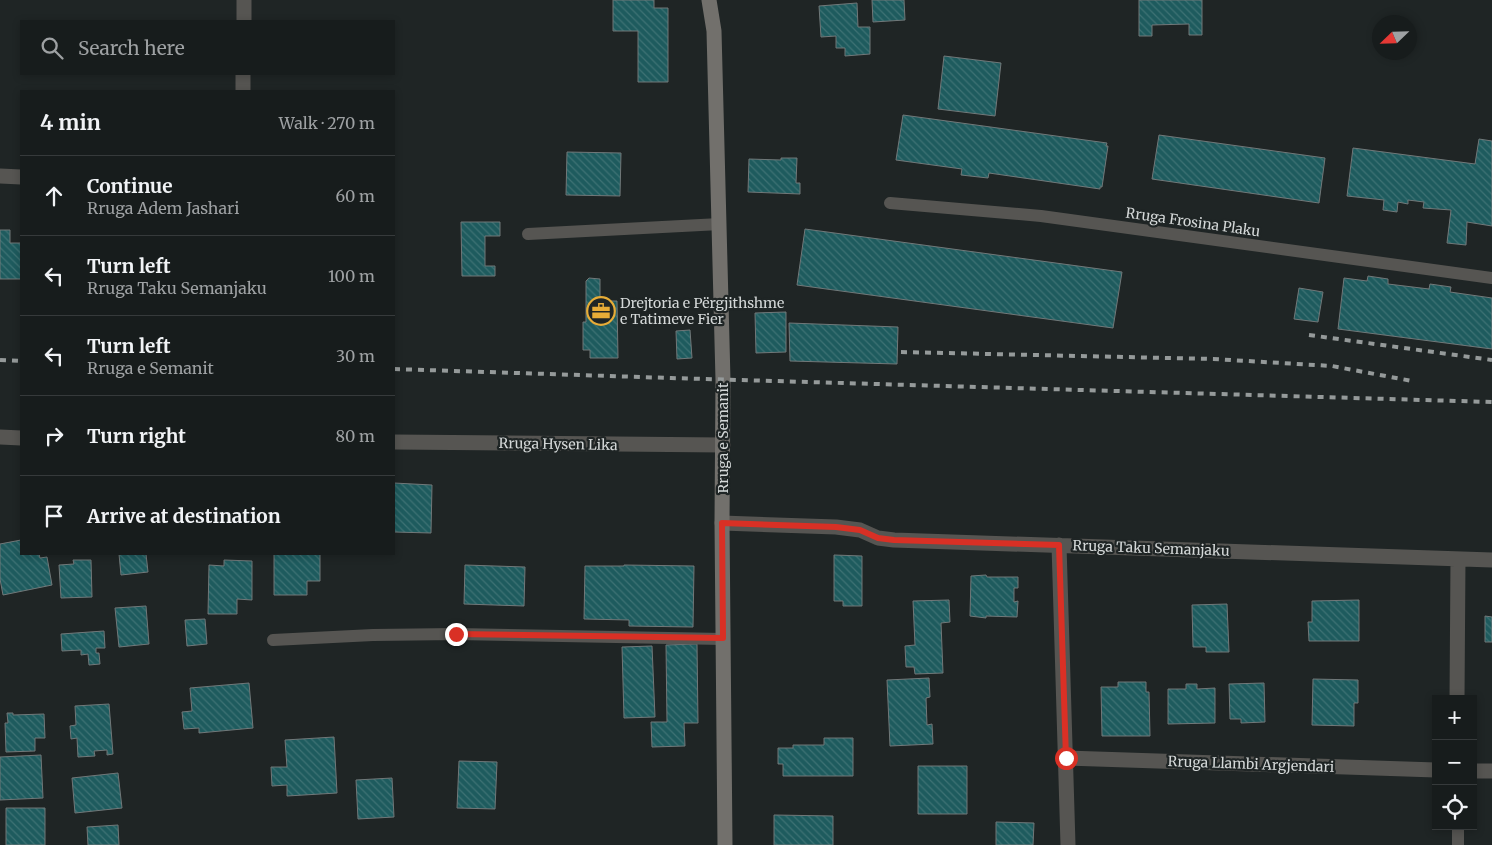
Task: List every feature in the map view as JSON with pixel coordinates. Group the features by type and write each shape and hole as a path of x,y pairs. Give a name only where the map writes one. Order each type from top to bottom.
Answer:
{"main road":[{"name":"Rruga e Semanit","path":"709,0 714,31 723,380 722,523 725,845"},
{"name":"Rruga e Semanit","path":"714,31 719,0"}],"street":[{"path":"244,0 244,20"},
{"path":"243,75 243,90"},
{"path":"0,176 20,177"},
{"path":"0,437 20,438"},
{"name":"Rruga Hysen Lika","path":"395,442 723,445"},
{"name":"Rruga Taku Semanjaku","path":"722,523 836,527 860,530 878,538 894,540 1492,560"},
{"path":"1059,545 1068,845"},
{"path":"1456,695 1458,559"},
{"name":"Rruga Llambi Argjendari","path":"1066,758 1432,770"},
{"path":"1477,771 1492,771"}],"lane":[{"name":"Rruga Frosina Plaku","path":"890,203 1041,216 1492,278"},
{"path":"528,234 720,224"},
{"path":"272,640 373,635 456,634 723,638"},
{"path":"1458,830 1458,845"}],"building":[{"path":"613,0 654,0 654,8 668,8 668,82 638,82 638,31 613,31"},
{"path":"872,0 904,0 905,20 873,22"},
{"path":"1139,0 1202,0 1202,35 1189,35 1189,24 1152,25 1152,36 1139,36"},
{"path":"857,3 858,27 870,27 870,54 845,56 845,48 836,48 836,36 821,37 819,6"},
{"path":"944,56 1001,63 995,116 938,109"},
{"path":"903,115 1107,143 1102,187 1100,189 989,173 988,178 961,175 962,169 896,160"},
{"path":"1159,135 1325,158 1319,203 1152,179"},
{"path":"1479,139 1492,141 1492,226 1467,222 1466,245 1447,243 1451,210 1423,208 1424,202 1408,200 1408,204 1398,202 1397,212 1383,210 1384,200 1347,196 1353,148 1475,164"},
{"path":"567,152 621,153 620,196 566,195"},
{"path":"781,158 797,158 796,183 800,183 800,194 748,192 749,159 781,160"},
{"path":"461,222 500,222 500,236 485,236 485,266 495,266 495,276 462,276"},
{"path":"805,229 1122,272 1113,328 797,285"},
{"path":"0,230 10,230 10,243 20,243 20,279 0,279"},
{"path":"1368,276 1388,279 1388,284 1429,289 1430,284 1451,287 1450,292 1492,298 1492,349 1338,329 1344,278 1367,281"},
{"name":"Drejtoria e Përgjithshme e Tatimeve Fier","path":"589,278 600,279 600,301 617,301 618,358 590,358 590,350 583,350 583,322 586,322 586,281"},
{"path":"1299,288 1323,292 1318,322 1294,319"},
{"path":"786,312 786,352 756,353 755,313"},
{"path":"789,323 898,327 897,364 790,361"},
{"path":"690,330 692,358 677,359 676,331"},
{"path":"395,483 432,485 431,533 395,532"},
{"path":"20,540 20,555 39,555 40,558 47,557 52,585 3,595 0,579 0,544"},
{"path":"119,555 146,555 148,572 121,575"},
{"path":"274,555 320,555 320,581 307,581 307,595 274,595"},
{"path":"834,555 862,556 862,606 843,606 843,601 834,601"},
{"path":"73,560 91,560 92,597 61,598 59,565 74,564"},
{"path":"224,560 252,561 252,600 237,599 237,614 208,614 209,565 224,566"},
{"path":"465,565 525,567 524,606 464,604"},
{"path":"585,566 694,566 693,627 629,626 629,620 584,619"},
{"path":"986,575 987,577 1018,577 1018,588 1014,588 1014,602 1018,601 1017,617 986,616 986,618 970,616 971,576"},
{"path":"949,600 950,622 941,623 943,673 915,674 914,667 906,667 905,646 915,645 913,601"},
{"path":"1359,600 1359,641 1309,641 1308,622 1312,622 1312,601"},
{"path":"1227,604 1229,652 1206,652 1206,647 1193,647 1192,605"},
{"path":"146,606 149,644 119,647 115,608"},
{"path":"1485,616 1492,617 1492,642 1485,642"},
{"path":"205,619 207,644 187,646 185,620"},
{"path":"104,631 105,648 96,648 96,653 99,653 100,664 89,665 88,654 81,655 81,650 62,651 61,634"},
{"path":"697,644 698,723 684,723 685,746 652,747 651,722 667,722 666,645"},
{"path":"652,646 655,717 624,718 622,647"},
{"path":"929,678 930,697 926,698 927,725 932,724 933,744 890,746 887,680"},
{"path":"1313,679 1358,680 1358,703 1354,703 1354,726 1312,725"},
{"path":"1118,682 1146,682 1146,692 1149,692 1150,736 1102,736 1101,687 1118,687"},
{"path":"249,683 253,728 199,733 199,728 184,729 182,712 192,711 190,688"},
{"path":"1264,683 1265,722 1241,723 1241,719 1230,719 1229,684"},
{"path":"1186,684 1197,684 1197,689 1215,688 1215,723 1168,724 1168,689 1186,689"},
{"path":"109,704 113,754 107,755 107,750 94,751 95,756 78,757 77,738 71,739 70,726 76,725 75,706"},
{"path":"7,713 13,713 13,715 44,714 45,738 35,738 35,751 6,752 5,723 8,723"},
{"path":"334,737 337,793 287,796 287,785 272,786 271,767 287,767 285,740"},
{"path":"824,738 853,738 853,776 783,776 783,764 778,764 778,748 793,748 793,745 824,745"},
{"path":"41,755 43,798 0,800 0,757"},
{"path":"459,761 497,762 495,809 457,808"},
{"path":"918,766 967,766 967,814 918,814"},
{"path":"118,773 122,808 75,813 72,778"},
{"path":"392,778 394,817 358,819 356,780"},
{"path":"6,808 45,808 45,845 6,845"},
{"path":"774,815 833,816 833,845 774,845"},
{"path":"996,822 1034,823 1033,845 996,845"},
{"path":"118,825 119,845 88,845 87,827"}],"railway":[{"path":"1309,335 1492,360"},
{"path":"901,352 1213,359 1332,366 1412,381"},
{"path":"0,360 20,361"},
{"path":"395,369 1492,402"}],"place":[{"name":"Drejtoria e Përgjithshme e Tatimeve Fier","path":"601,311"}],"route":[{"path":"456,634 723,638 722,523 836,527 860,530 878,538 894,540 1059,545 1066,758"}]}
